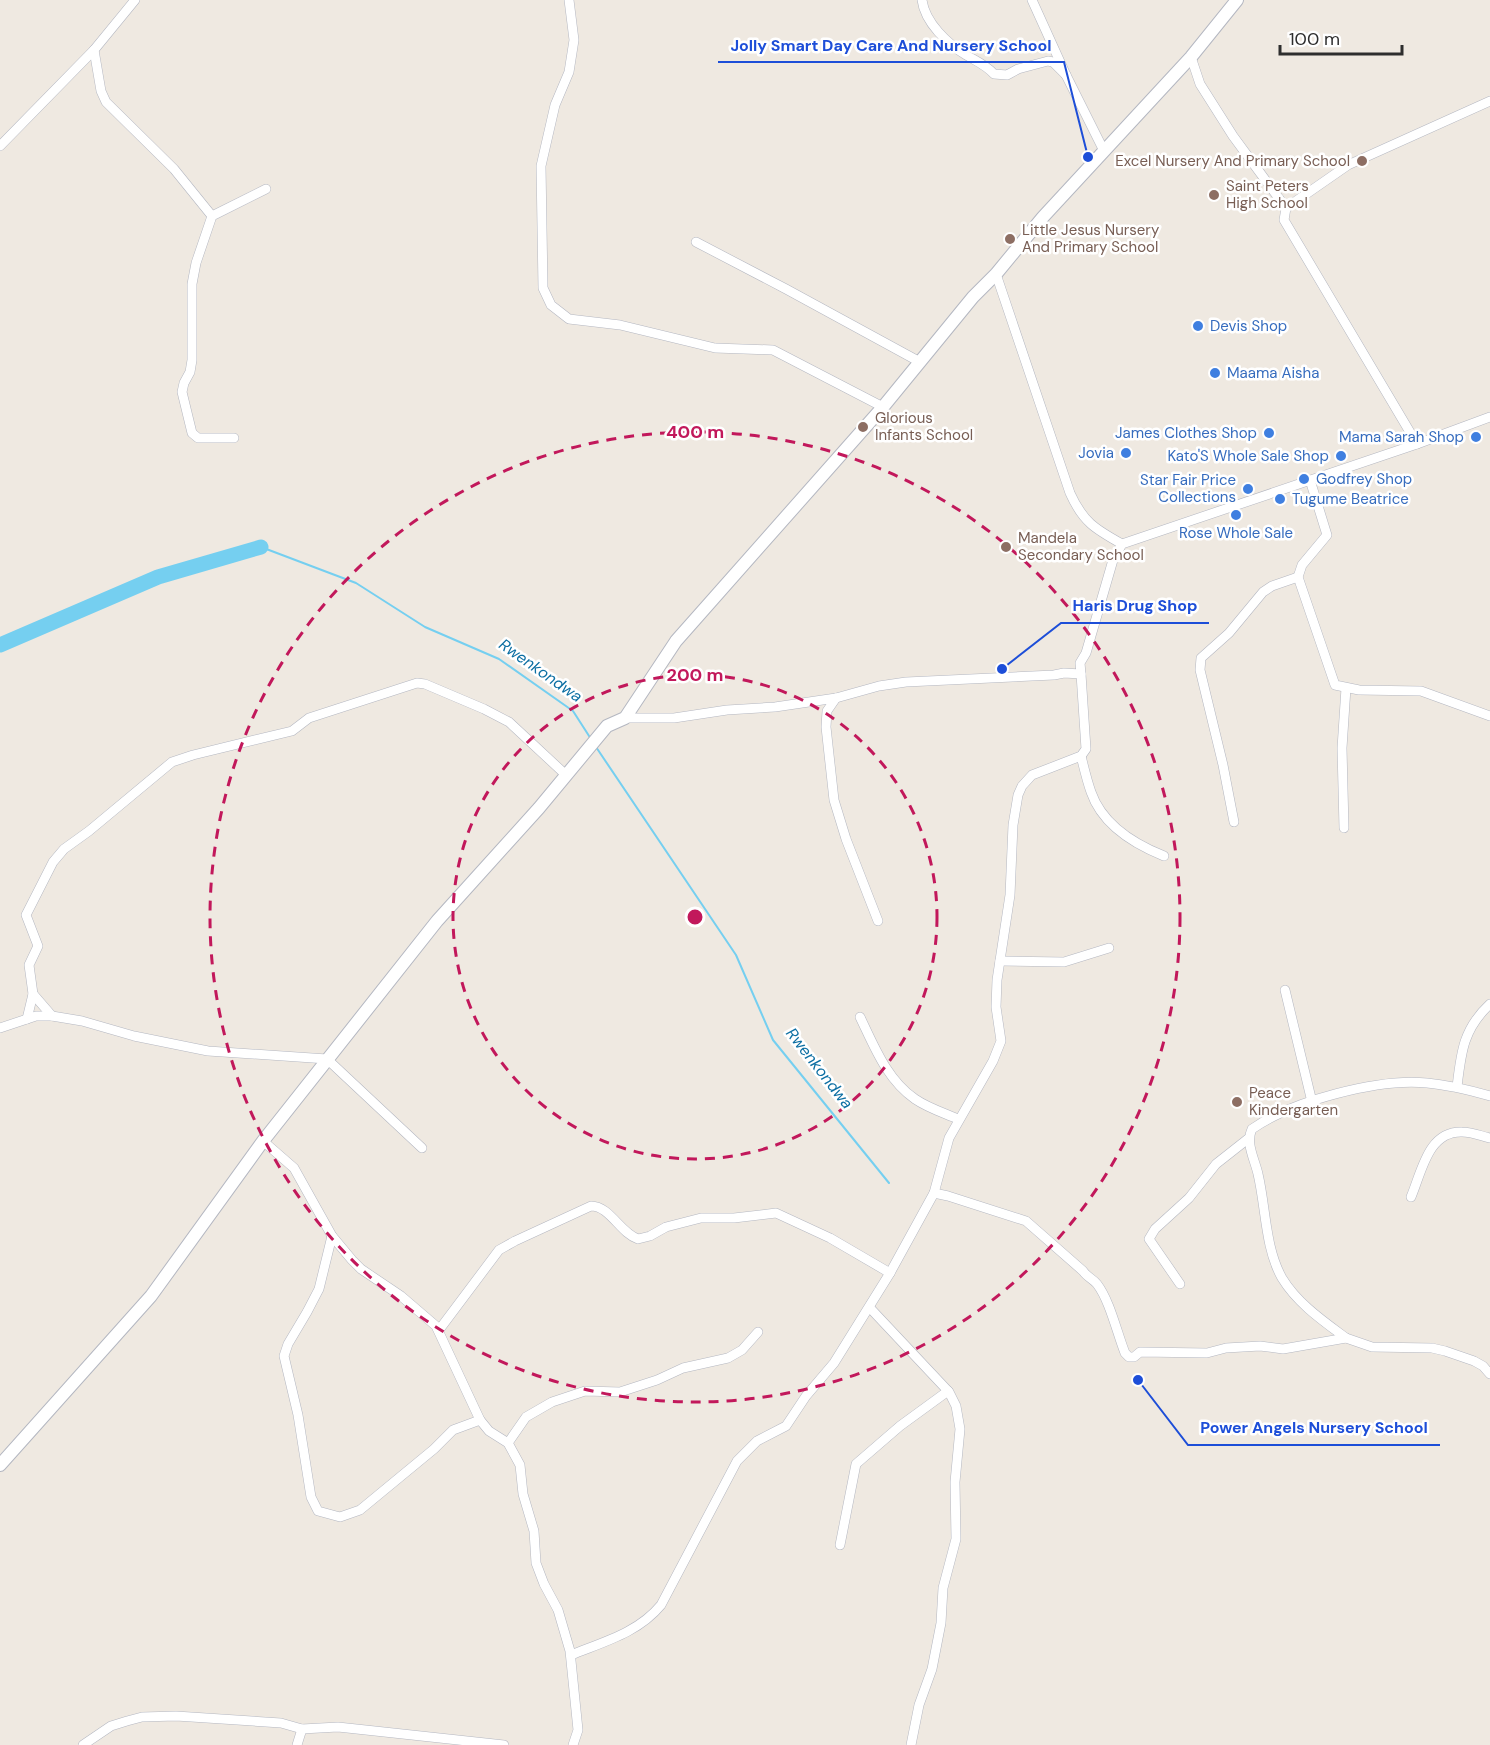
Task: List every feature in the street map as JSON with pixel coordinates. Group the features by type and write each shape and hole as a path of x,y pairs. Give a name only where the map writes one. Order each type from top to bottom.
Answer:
{"street":[{"path":"0,146 94,50 135,0"},
{"path":"569,0 574,40 569,72 555,105 540,166 543,288 551,305 569,319 620,326 715,348 772,350 883,407"},
{"path":"922,0 925,11 947,40 967,56 988,67 994,74 1007,75 1018,69 1048,61 1066,75"},
{"path":"1032,0 1104,151"},
{"path":"625,718 676,641 883,407 973,297 1043,217 1191,57 1237,0"},
{"path":"94,50 101,91 106,102 174,169 212,216"},
{"path":"1191,57 1200,84 1233,136 1286,208"},
{"path":"1417,444 1284,220 1286,208 1348,165 1490,101"},
{"path":"234,438 194,437 182,392 192,360 193,274 212,216 266,189"},
{"path":"696,242 921,362"},
{"path":"996,273 1070,494 1086,522 1122,544"},
{"path":"571,1655 631,1630 652,1616 661,1605 737,1461 757,1441 786,1426 806,1396 834,1363 870,1308 934,1194 949,1138 993,1061 1000,1041 996,994 1010,895 1013,825 1018,795 1022,786 1032,775 1081,756 1086,749 1080,663 1086,653 1113,560 1122,544 1490,417"},
{"path":"1310,480 1327,536 1302,565 1298,577 1335,685 1347,688 1421,691 1490,716"},
{"path":"1234,822 1200,670 1200,658 1229,633 1263,592 1272,586 1298,577"},
{"path":"0,1465 151,1296 263,1141 437,921 607,726 625,718 674,718 727,710 775,707 836,698 879,686 906,682 1081,674"},
{"path":"27,1019 33,994 29,965 38,946 26,915 53,862 69,844 89,831 172,762 292,731 309,718 417,683 425,684 502,718 566,775"},
{"path":"1344,828 1342,748 1347,688"},
{"path":"836,698 827,711 826,727 834,800 846,839 878,921"},
{"path":"1081,756 1091,794 1105,814 1128,838 1164,856"},
{"path":"1000,961 1064,962 1108,948"},
{"path":"1285,990 1312,1102"},
{"path":"33,994 52,1016"},
{"path":"1457,1087 1462,1046 1475,1021 1490,1004"},
{"path":"0,1028 27,1019 52,1016 82,1021 134,1036 208,1052 327,1059 422,1148"},
{"path":"860,1017 879,1057 905,1091 926,1105 958,1119"},
{"path":"1180,1284 1149,1239 1155,1229 1189,1198 1216,1164 1249,1138 1252,1130 1257,1126 1312,1102 1396,1082 1457,1087 1490,1096"},
{"path":"1411,1197 1435,1142 1449,1133 1459,1132 1490,1138"},
{"path":"1249,1138 1274,1258 1281,1276 1291,1291 1305,1305 1346,1338 1372,1347 1432,1348 1445,1351 1474,1360 1490,1374"},
{"path":"263,1141 294,1168 332,1236 361,1269 431,1320 439,1330 480,1420 489,1431 508,1443 516,1454 522,1472 523,1494 534,1531 536,1563 560,1616 571,1655 578,1730 573,1745"},
{"path":"934,1194 948,1196 1026,1221 1038,1229 1089,1279 1096,1283 1125,1353 1129,1357 1134,1357 1140,1352 1207,1353 1226,1348 1260,1346 1283,1349 1346,1338"},
{"path":"439,1330 498,1250 591,1206 603,1209 627,1233 638,1239 650,1236 666,1227 701,1218 784,1215 830,1238 890,1273"},
{"path":"332,1236 319,1289 288,1344 284,1356 298,1415 310,1497 318,1511 340,1517 360,1510 434,1449 453,1430 480,1420"},
{"path":"870,1308 948,1391 956,1406 960,1429 955,1482 956,1539 943,1588 941,1623 930,1676 920,1705 911,1745"},
{"path":"508,1443 526,1417 552,1402 585,1391 620,1392 657,1380 683,1368 728,1358 742,1350 758,1332"},
{"path":"840,1545 856,1464 900,1426 948,1391"},
{"path":"83,1745 111,1726 142,1717 155,1716 281,1723 302,1730 338,1727 504,1745"},
{"path":"297,1745 302,1730"}],"waterway":[{"name":"Rwenkondwa","path":"261,547 356,583 425,627 499,659 573,711 591,739"},
{"name":"Rwenkondwa","path":"0,645 158,577 261,547"},
{"name":"Rwenkondwa","path":"596,747 736,955 773,1040 889,1183"}],"place":[{"name":"Jolly Smart Day Care And Nursery School","path":"1088,157"},
{"name":"Excel Nursery And Primary School","path":"1362,161"},
{"name":"Saint Peters High School","path":"1214,195"},
{"name":"Little Jesus Nursery And Primary School","path":"1010,239"},
{"name":"Devis Shop","path":"1198,326"},
{"name":"Maama Aisha","path":"1215,373"},
{"name":"Glorious Infants School","path":"863,427"},
{"name":"James Clothes Shop","path":"1269,433"},
{"name":"Mama Sarah Shop","path":"1476,437"},
{"name":"Jovia","path":"1126,453"},
{"name":"Kato'S Whole Sale Shop","path":"1341,456"},
{"name":"Godfrey Shop","path":"1304,479"},
{"name":"Star Fair Price Collections","path":"1248,489"},
{"name":"Tugume Beatrice","path":"1280,499"},
{"name":"Rose Whole Sale","path":"1236,515"},
{"name":"Mandela Secondary School","path":"1006,547"},
{"name":"Haris Drug Shop","path":"1002,669"},
{"name":"Peace Kindergarten","path":"1237,1102"},
{"name":"Power Angels Nursery School","path":"1138,1380"}]}
